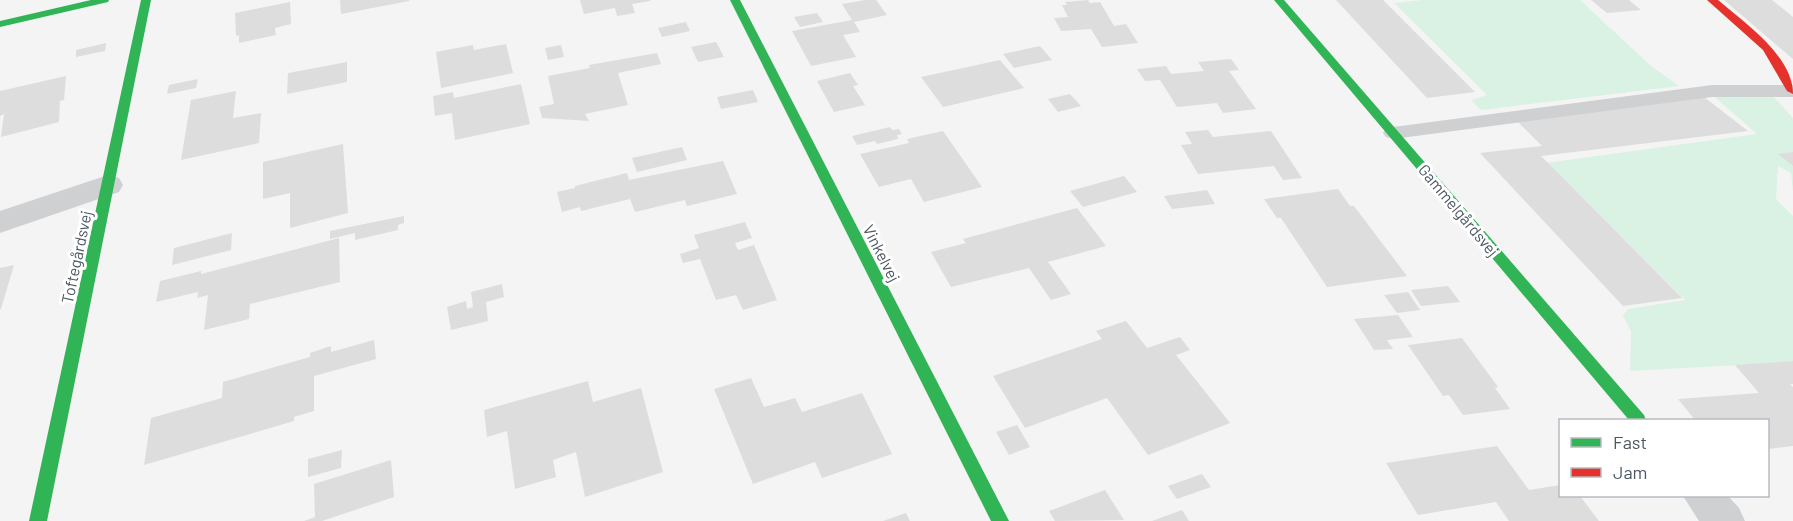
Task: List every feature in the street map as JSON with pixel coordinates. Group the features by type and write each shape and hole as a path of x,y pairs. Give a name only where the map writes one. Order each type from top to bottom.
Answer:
{"street":[{"path":"0,24 104,0"},
{"name":"Toftegårdsvej","path":"38,521 146,0"},
{"name":"Vinkelvej","path":"735,0 1000,521"},
{"name":"Gammelgårdsvej","path":"1279,0 1637,419"},
{"path":"1712,0 1767,48 1793,91"},
{"path":"0,222 108,185"},
{"path":"1705,497 1724,521"}],"lane":[{"path":"1393,133 1712,91 1793,91"}],"green space":[{"path":"1423,0 1580,0 1651,66 1679,86 1481,110 1471,100 1487,95 1394,3"},
{"path":"1773,96 1793,118 1793,191 1791,173 1778,166 1776,199 1793,216 1793,362 1630,371 1631,331 1623,316 1628,309 1685,300 1546,163 1757,134 1715,97"}],"building":[{"path":"340,0 409,0 409,1 341,14"},
{"path":"580,0 650,1 632,4 635,13 617,16 615,8 584,14"},
{"path":"876,0 887,15 854,22 860,32 843,35 856,57 811,66 792,31 852,20 842,4"},
{"path":"1088,0 1090,3 1100,2 1114,26 1126,24 1138,43 1102,47 1091,29 1061,31 1054,18 1068,17 1062,5 1067,5 1065,2"},
{"path":"1336,0 1383,0 1475,92 1427,98"},
{"path":"1591,0 1629,0 1641,10 1607,13"},
{"path":"1724,0 1772,0 1793,17 1793,59"},
{"path":"290,2 291,24 275,28 276,35 239,43 239,35 236,36 235,13"},
{"path":"817,13 823,22 800,27 794,17"},
{"path":"686,22 690,31 662,37 658,28"},
{"path":"716,42 724,57 698,62 691,47"},
{"path":"106,43 105,51 76,57 76,50"},
{"path":"506,44 513,73 441,88 436,52 473,45 474,50"},
{"path":"561,45 564,57 548,60 545,48"},
{"path":"1040,46 1052,60 1014,68 1003,54"},
{"path":"657,53 661,64 618,73 628,105 585,114 589,121 542,118 539,107 554,104 548,76 590,68 589,65"},
{"path":"1231,59 1239,70 1229,71 1256,109 1223,113 1217,103 1177,107 1160,80 1145,81 1137,69 1166,66 1171,74 1204,71 1198,62"},
{"path":"1000,60 1024,88 943,107 921,77"},
{"path":"347,62 347,82 287,94 288,73"},
{"path":"850,73 858,85 853,86 865,105 834,112 817,81"},
{"path":"66,76 64,100 60,101 59,122 1,137 4,114 0,116 0,91"},
{"path":"198,79 196,88 167,94 169,85"},
{"path":"521,84 530,124 455,140 452,113 435,116 433,96 453,92 454,98"},
{"path":"753,90 758,102 721,109 717,97"},
{"path":"236,91 233,118 261,113 259,143 181,160 191,100"},
{"path":"1070,94 1081,106 1058,112 1048,99"},
{"path":"1704,97 1748,131 1541,156 1682,298 1623,306 1480,153 1542,146 1515,119"},
{"path":"890,127 892,130 899,129 902,134 897,135 898,139 877,144 875,141 857,145 852,136"},
{"path":"1208,130 1213,137 1271,131 1302,178 1283,180 1274,166 1198,174 1181,145 1192,144 1185,132"},
{"path":"943,131 982,187 924,202 911,179 879,187 860,154 909,143 907,139"},
{"path":"343,144 348,213 290,228 290,193 263,199 263,162"},
{"path":"682,147 687,160 637,172 632,158"},
{"path":"1793,152 1793,166 1778,154"},
{"path":"723,161 737,194 687,206 685,200 635,212 630,199 581,211 580,207 562,212 557,192 575,188 575,186 627,173 629,180"},
{"path":"1124,176 1137,192 1083,207 1070,191"},
{"path":"1338,189 1350,206 1354,206 1407,276 1327,287 1281,218 1277,218 1264,199"},
{"path":"1207,190 1215,204 1172,209 1164,196"},
{"path":"1077,208 1106,246 1048,262 1071,294 1051,300 1029,268 951,287 931,252 966,243 963,239"},
{"path":"404,216 404,223 398,225 398,230 355,240 355,233 330,239 330,231"},
{"path":"745,222 752,238 735,243 738,250 754,245 777,300 743,310 736,295 716,300 700,259 683,263 680,254 699,248 694,235"},
{"path":"232,233 231,250 172,265 174,248"},
{"path":"339,238 340,282 250,304 249,319 204,330 208,295 197,298 198,292 156,302 160,281 201,271 201,274"},
{"path":"14,265 1,309 0,309 0,268"},
{"path":"502,284 504,297 486,302 488,321 451,330 447,307 466,301 467,309 473,307 471,292"},
{"path":"1448,286 1460,302 1421,306 1411,290"},
{"path":"1408,292 1420,310 1397,313 1384,295"},
{"path":"1398,315 1413,337 1387,340 1393,349 1374,350 1354,319"},
{"path":"1126,321 1147,348 1180,337 1190,350 1176,355 1230,423 1148,455 1107,398 1025,428 993,376 1102,339 1096,331"},
{"path":"1462,338 1498,387 1495,388 1510,409 1463,415 1449,395 1443,396 1408,345"},
{"path":"374,340 376,359 314,376 314,411 294,417 294,421 144,465 151,418 222,398 223,382 310,357 310,353 331,346 331,352"},
{"path":"1793,361 1793,384 1790,384 1793,387 1793,446 1769,449 1769,419 1694,419 1678,399 1759,393 1735,365"},
{"path":"751,378 764,407 795,398 802,412 862,393 892,454 822,478 815,462 753,484 714,389"},
{"path":"588,381 593,402 641,388 663,472 585,497 576,452 553,460 556,477 515,489 507,431 487,437 484,410"},
{"path":"1017,425 1030,447 1009,455 996,432"},
{"path":"1497,446 1529,490 1559,485 1559,497 1581,497 1599,521 1509,521 1496,502 1418,515 1386,463"},
{"path":"342,450 341,468 308,477 308,459"},
{"path":"391,460 394,497 322,521 304,521 315,517 314,484"},
{"path":"1202,474 1211,487 1177,499 1168,486"},
{"path":"1105,490 1124,520 1055,521 1049,511"},
{"path":"1182,510 1189,521 1152,521"},
{"path":"906,513 910,521 883,521"}],"traffic: fast":[{"path":"0,24 104,0"},
{"path":"38,521 146,0"},
{"path":"735,0 1000,521"},
{"path":"1279,0 1637,419"}],"traffic: jam":[{"path":"1712,0 1767,48 1793,91"}]}
